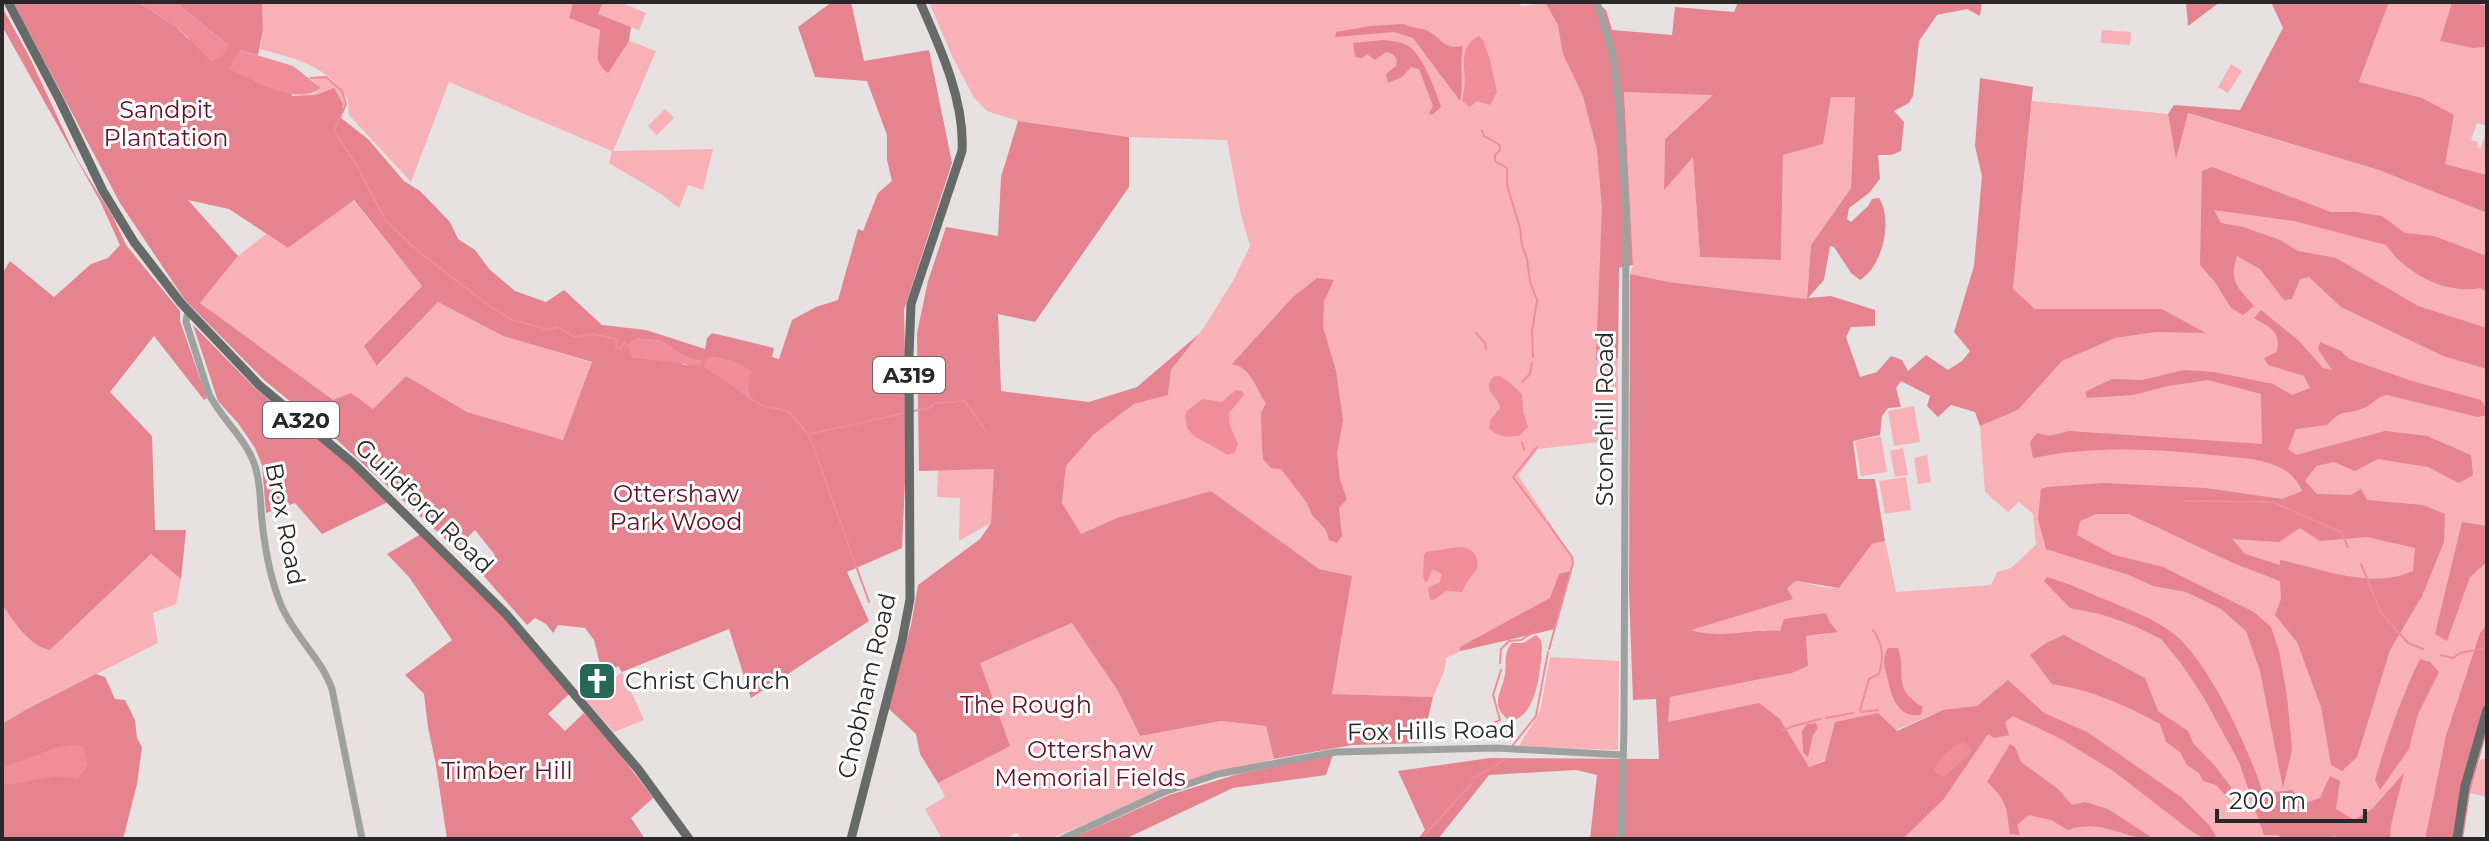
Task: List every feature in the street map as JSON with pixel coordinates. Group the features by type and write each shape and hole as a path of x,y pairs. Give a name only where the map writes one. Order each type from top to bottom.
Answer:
{"main road":[{"name":"Guildford Road","path":"8,2 119,218 188,311 260,386 353,463 514,622 638,769 689,839"},
{"name":"Chobham Road","path":"851,839 907,618 911,586 911,304 962,151 961,118 952,85 920,2"},
{"path":"2457,839 2465,786 2487,710"}],"street":[{"name":"Stonehill Road","path":"1597,2 1613,55 1626,213 1621,839"},
{"name":"Brox Road","path":"188,311 187,327 209,394 254,462 265,546 274,586 288,619 327,676 332,689 362,839"},
{"name":"Fox Hills Road","path":"1062,839 1164,792 1204,778 1336,752 1496,748 1623,755"}],"green space":[{"name":"Ottershaw Park Wood","path":"13,2 138,2 217,59 228,45 175,2 262,2 263,30 258,55 240,50 293,96 316,95 334,88 343,104 341,118 368,139 404,181 420,191 450,222 458,239 475,250 490,270 515,291 546,302 564,290 602,325 646,330 705,349 707,338 712,333 774,348 772,357 779,359 792,320 838,300 858,229 863,231 878,193 892,181 887,160 887,135 867,81 815,77 798,27 832,2 851,2 864,61 929,50 952,163 904,310 907,438 902,548 847,572 869,621 751,698 729,629 622,672 618,666 609,672 600,664 594,640 585,628 558,625 553,633 546,624 535,618 527,625 482,574 495,555 475,530 456,549 336,439 264,380 185,300 120,203","holes":["188,200 229,209 288,248 354,200 422,286 364,346 377,366 438,302 503,336 592,362 563,440 467,412 406,376 373,409 351,393 333,400 200,303 238,256","637,338 661,342 686,357 701,361 684,365 631,357","713,357 731,361 751,371 747,384 749,397 704,366"]},
{"path":"262,2 573,2 569,18 656,51 613,151 713,149 703,190 688,185 679,208 609,163 612,151 449,82 411,182 349,115 348,100 344,94 346,104 334,131 293,96 313,94 321,89 311,78 326,77 340,88 323,72 313,67 260,49"},
{"path":"573,2 603,2 598,14 631,27 629,41 608,73 598,59 600,30 569,18"},
{"path":"603,2 620,2 646,13 639,30 598,14"},
{"path":"929,2 1520,2 1521,6 1589,2 1613,350 1618,358 1618,440 1538,449 1518,475 1572,557 1555,629 1461,651 1446,658 1444,672 1433,697 1332,694 1352,576 1319,569 1211,491 1117,518 1081,535 1062,503 1066,466 1093,435 1134,404 1168,394 1171,370 1204,327 1233,281 1250,246 1227,140 1129,137 1018,121 987,111 974,98"},
{"path":"1545,2 1596,2 1606,10 1612,30 1672,35 1675,7 1734,12 1738,2 1982,2 1980,16 1967,9 1937,15 1919,41 1913,96 1909,103 1894,111 1904,122 1901,151 1878,155 1880,179 1869,193 1849,208 1847,219 1851,222 1872,199 1879,198 1885,230 1875,264 1860,280 1830,246 1824,280 1808,298 1831,296 1875,310 1875,326 1851,327 1846,337 1860,377 1877,372 1891,356 1902,360 1908,371 1926,355 1948,370 1970,351 1954,332 1974,266 1982,176 1975,146 1980,78 2033,87 2013,289 2035,309 2162,309 2206,333 2157,332 2115,338 2062,361 2018,410 1980,426 1975,412 1951,405 1938,417 1927,406 1930,396 1901,381 1896,388 1901,407 1888,408 1882,416 1880,435 1853,441 1858,479 1875,479 1885,541 1872,544 1839,588 1796,581 1787,588 1793,599 1691,630 1714,634 1780,631 1784,619 1826,613 1838,632 1806,636 1808,666 1792,673 1670,697 1668,722 1759,703 1780,719 1809,767 1825,761 1835,722 1878,713 1897,731 1943,710 1977,706 2008,680 2044,713 2087,732 2181,797 2210,826 2217,839 2205,839 2191,831 2112,770 2061,739 2013,716 2005,722 2009,735 1994,738 1988,734 1943,800 1903,839 1590,839 1597,775 1576,770 1489,775 1438,839 1418,839 1425,830 1398,771 1490,758 1659,759 1656,699 1633,700 1629,591 1630,274 1669,282 1807,299 1811,245 1851,188 1855,97 1831,97 1823,144 1783,155 1781,260 1700,257 1693,157 1664,190 1665,139 1713,95 1624,92 1633,265 1619,268 1618,358 1596,360 1602,208 1597,150 1583,96 1563,54 1558,25"},
{"path":"2186,2 2220,2 2188,26"},
{"path":"2271,2 2389,2 2359,82 2422,98 2454,115 2445,164 2487,175 2487,213 2379,170 2188,113 2176,159 2168,114 2174,105 2240,110 2283,28"},
{"path":"2389,2 2452,2 2440,41 2472,48 2487,47 2487,126 2477,123 2471,140 2478,142 2480,149 2487,131 2487,175 2445,164 2359,83"},
{"path":"2452,2 2474,2 2487,6 2487,47 2472,48 2440,41"},
{"path":"2,7 30,58 77,159 113,217 126,245 180,311 180,321 207,398 204,400 154,336 110,392 152,436 155,530 186,530 181,579 151,554 50,650 35,644 2,605 2,274 10,261 54,297 91,264 108,258 120,245 100,201 2,26"},
{"path":"1403,24 1428,31 1447,45 1463,46 1460,101 1413,38 1394,32 1335,37 1336,32"},
{"path":"2102,30 2131,32 2130,45 2101,43"},
{"path":"1384,40 1407,45 1420,58 1441,107 1432,115 1429,113 1433,106 1419,69 1411,67 1402,77 1388,83 1386,74 1396,66 1397,60 1393,54 1386,52 1375,60 1367,54 1362,58 1355,57 1353,43"},
{"path":"2231,64 2242,71 2228,93 2218,87"},
{"path":"1624,92 1714,94 1665,139 1664,188 1693,155 1700,257 1781,260 1783,155 1822,144 1831,97 1855,97 1851,188 1811,245 1807,299 1669,282 1630,274 1633,265"},
{"path":"2032,101 2168,114 2176,157 2187,113 2379,170 2487,213 2487,624 2480,633 2446,735 2425,839 1903,839 1943,800 1943,710 1809,767 1780,719 1667,723 1669,697 1792,673 1808,666 1806,636 1826,634 1830,623 1825,614 1808,617 1780,632 1764,630 1715,636 1690,630 1792,599 1786,588 1796,581 1839,588 1872,544 1885,541 1896,592 1991,585 1997,572 2011,568 2036,545 2033,514 2019,502 2008,512 1985,492 1980,426 2018,410 2062,361 2115,338 2157,332 2204,332 2162,309 2035,309 2013,289"},
{"path":"665,109 674,118 657,135 648,126"},
{"path":"1018,121 1129,137 1129,187 1035,322 998,314 1001,391 1089,402 1137,387 1199,334 1171,370 1168,395 1134,404 1093,435 1066,466 1062,503 1081,534 1117,518 1211,491 1319,569 1352,576 1332,694 1433,697 1422,743 1352,745 1274,759 1266,726 1221,721 1140,736 1118,691 1072,623 980,663 1010,746 938,783 920,754 916,734 888,708 911,625 918,585 980,539 991,523 994,469 919,471 917,333 928,281 946,227 998,236 1001,177"},
{"path":"2212,167 2331,212 2382,216 2405,233 2434,236 2487,256 2487,292 2480,288 2454,288 2415,273 2386,245 2294,221 2214,210 2221,223 2280,240 2298,251 2336,258 2418,306 2487,328 2487,369 2443,356 2341,307 2309,277 2300,279 2292,299 2284,300 2260,269 2237,256 2234,265 2236,284 2254,306 2243,315 2231,308 2200,265 2202,171"},
{"path":"353,200 422,286 364,346 378,366 438,302 503,336 593,363 563,440 467,412 406,376 373,409 333,400 200,303 238,256 266,234 288,248"},
{"path":"1317,278 1334,280 1324,301 1323,327 1336,371 1343,420 1337,453 1340,480 1347,499 1339,508 1342,536 1337,543 1329,540 1326,530 1281,469 1271,468 1263,459 1261,413 1266,403 1249,374 1232,364 1293,297"},
{"path":"2261,310 2298,340 2323,368 2332,370 2318,349 2320,342 2341,351 2349,359 2481,400 2487,410 2487,415 2478,417 2387,395 2364,408 2341,414 2327,425 2296,429 2288,449 2296,455 2385,431 2427,436 2471,455 2473,475 2459,483 2428,467 2378,459 2355,471 2334,462 2316,466 2305,481 2317,494 2351,495 2361,489 2367,500 2423,505 2445,514 2444,542 2422,596 2390,650 2357,757 2342,771 2331,765 2321,707 2297,642 2275,615 2281,599 2280,581 2233,563 2129,514 2096,514 2080,521 2077,535 2114,555 2163,567 2254,612 2271,627 2287,696 2292,750 2283,788 2260,671 2246,631 2221,609 2186,592 2153,586 2129,575 2046,549 2038,519 2041,489 2047,487 2104,483 2205,488 2282,499 2302,491 2297,481 2276,466 2246,458 2152,450 2104,450 2033,458 2030,442 2037,433 2049,436 2069,431 2262,444 2261,394 2208,380 2133,395 2087,398 2085,392 2112,379 2142,380 2184,370 2214,372 2273,384 2292,395 2310,388 2304,376 2268,365 2264,358 2277,352 2276,335 2254,318","holes":["2300,528 2320,541 2367,537 2415,548 2413,571 2380,579 2347,576 2280,560 2280,565 2245,554 2232,539 2279,542"]},
{"path":"193,325 257,390 356,470 388,502 322,534 295,503 266,513 262,465 238,423 218,401"},
{"path":"1914,406 1920,442 1894,446 1888,411"},
{"path":"1881,436 1887,472 1861,476 1855,441"},
{"path":"1903,448 1908,475 1895,477 1890,451"},
{"path":"1927,455 1931,482 1918,484 1914,458"},
{"path":"995,469 991,523 959,541 960,498 937,497 938,470"},
{"path":"1906,477 1911,510 1885,514 1879,481"},
{"path":"2462,522 2487,526 2487,562 2470,577 2447,641 2435,634"},
{"name":"Timber Hill","path":"421,534 511,623 569,694 548,714 565,731 584,713 653,798 631,818 645,839 447,839 424,694 405,675 452,640 409,577 387,554"},
{"path":"151,554 181,579 176,604 153,613 158,643 2,724 2,605 17,625 50,650"},
{"path":"1570,571 1555,629 1460,651 1460,647 1550,598 1559,574"},
{"path":"2047,577 2151,620 2188,647 2227,708 2263,793 2292,790 2303,804 2320,798 2330,776 2340,781 2336,809 2354,820 2372,809 2404,773 2390,839 2337,839 2335,836 2327,839 2283,839 2278,835 2264,835 2239,762 2204,698 2161,639 2100,614 2070,608 2044,581"},
{"name":"Ottershaw Memorial Fields","path":"1073,623 1118,691 1140,736 1221,721 1266,726 1274,759 1175,784 1051,839 1021,839 1017,833 1004,839 942,839 925,809 945,797 938,783 1009,745 979,663"},
{"path":"2487,624 2487,731 2470,793 2463,839 2425,839 2446,735 2480,633"},
{"path":"2064,635 2145,678 2158,711 2188,731 2193,743 2231,787 2230,800 2216,785 2203,781 2199,773 2187,765 2180,752 2166,742 2160,724 2108,699 2052,684 2030,655"},
{"path":"1888,648 1898,648 1903,687 1923,707 1921,715 1907,713 1894,700 1884,664"},
{"path":"1550,657 1619,661 1618,750 1519,746 1540,711"},
{"path":"2420,659 2430,662 2439,672 2418,714 2409,749 2380,790 2375,780"},
{"path":"622,672 644,720 614,732 580,694 590,699"},
{"path":"96,674 105,677 115,699 125,700 135,720 137,738 142,747 137,784 123,839 2,839 2,724"},
{"path":"1816,723 1818,728 1813,735 1808,757 1803,752 1802,731 1807,724"},
{"path":"2010,744 2015,747 2021,762 2058,789 2072,805 2085,802 2108,809 2154,839 2092,826 2068,830 2051,820 2029,815 2017,825 2020,835 2010,834 2005,805 1987,782"},
{"path":"1333,755 1326,775 1233,788 1125,839 1070,839 1169,795 1238,774"},
{"path":"2487,758 2487,797 2470,793 2480,760"}],"shaded area":[{"path":"138,2 175,2 229,46 222,55 211,61 178,28"},
{"path":"1479,36 1490,60 1497,92 1490,105 1477,101 1470,107 1462,101 1464,55 1469,44"},
{"path":"240,50 293,66 321,88 300,95 287,93 228,69"},
{"path":"637,338 661,342 686,357 701,361 701,366 631,357 628,346"},
{"path":"713,357 752,371 747,384 749,398 704,366 706,358"},
{"path":"1498,376 1522,394 1528,427 1520,435 1503,436 1489,428 1491,419 1500,408 1489,383"},
{"path":"1236,390 1244,395 1229,413 1230,426 1238,444 1235,452 1228,455 1194,436 1187,428 1185,416 1202,399 1222,402"},
{"path":"1459,547 1474,553 1477,569 1462,592 1446,591 1434,600 1430,599 1428,588 1440,582 1442,574 1432,569 1425,582 1424,555 1426,552"},
{"path":"1536,635 1541,640 1542,649 1535,692 1526,711 1510,721 1498,704 1507,650 1512,643 1523,643"},
{"path":"1964,742 1971,748 1971,753 1944,777 1935,773 1934,769 1942,757"},
{"path":"57,747 84,747 88,766 77,779 49,777 2,785 2,768"}],"waterway":[{"path":"311,78 326,77 342,91 346,104 334,131 357,166 386,221 418,251 512,320 550,330 557,327 575,337 593,334 616,339 616,348 621,349 624,342 628,346"},
{"path":"1482,131 1484,136 1500,145 1495,161 1507,168 1507,185 1537,300 1532,332 1533,357"},
{"path":"1476,333 1486,349"},
{"path":"1522,382 1530,374 1532,363"},
{"path":"749,398 763,406 788,411 809,435 869,602"},
{"path":"914,411 930,408 934,403 965,401 987,433"},
{"path":"810,434 905,413"},
{"path":"1522,442 1524,450"},
{"path":"1537,447 1513,477 1545,520"},
{"path":"2185,501 2272,502 2341,532 2348,547"},
{"path":"1547,522 1573,563 1549,649"},
{"path":"2361,564 2381,613 2408,643 2423,649"},
{"path":"1860,710 1869,679 1879,674 1882,662 1881,646 1873,630"},
{"path":"1500,663 1501,649 1509,641 1521,640 1534,632"},
{"path":"2441,655 2453,658 2460,653 2487,648"},
{"path":"1513,745 1536,716 1548,652"},
{"path":"1495,722 1500,720 1493,695 1501,670"},
{"path":"1861,712 1878,710"},
{"path":"1826,718 1853,713"},
{"path":"1790,727 1820,719"},
{"path":"1782,730 1789,728"},
{"path":"1495,766 1505,759"},
{"path":"1473,778 1491,768"},
{"path":"1421,839 1472,783"}],"place":[{"name":"Christ Church","path":"597,681"}],"park label":[{"name":"Sandpit Plantation","path":"166,124"},
{"name":"The Rough","path":"1026,705"}]}
